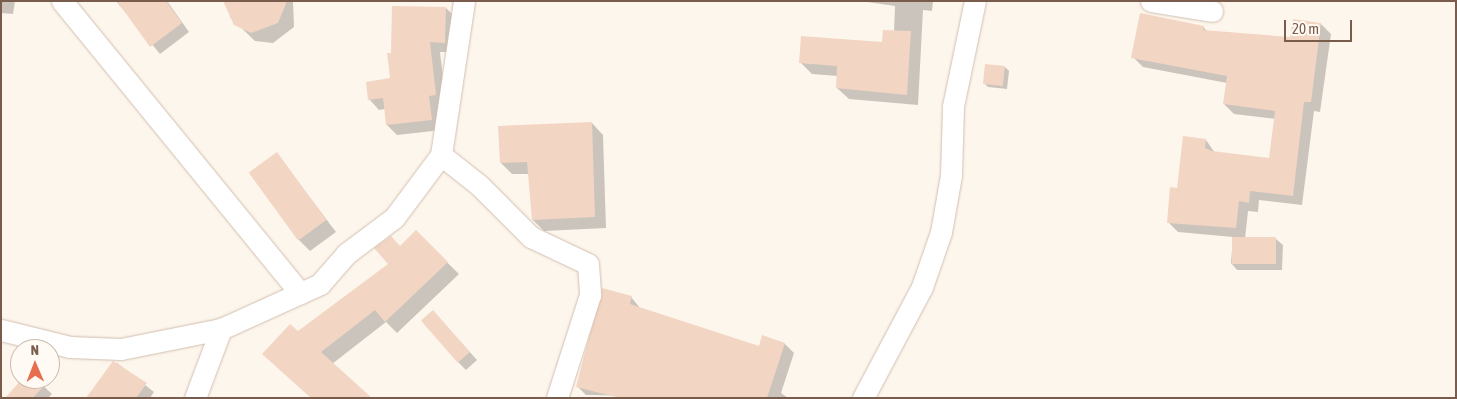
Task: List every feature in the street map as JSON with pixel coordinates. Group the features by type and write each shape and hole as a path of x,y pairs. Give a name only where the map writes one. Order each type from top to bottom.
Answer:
{"street":[{"path":"62,1 300,293"},
{"path":"1,330 70,347 121,349 221,329 320,284 346,254 394,218 441,155 464,1"},
{"path":"863,398 922,287 941,232 951,175 953,106 975,1"},
{"path":"1151,1 1212,11"},
{"path":"441,155 479,185 530,237 588,264 590,295 558,398"},
{"path":"195,398 221,329"}],"building":[{"path":"117,1 166,1 182,23 150,47"},
{"path":"223,1 287,1 278,23 251,33 234,25"},
{"path":"392,6 446,7 445,43 430,42 436,95 429,96 432,120 386,125 383,98 368,100 366,82 390,78 387,53 391,53"},
{"path":"1140,13 1204,26 1203,30 1290,37 1293,19 1321,23 1311,102 1304,102 1293,196 1250,191 1249,203 1239,201 1236,228 1167,223 1170,187 1177,188 1183,136 1206,139 1205,148 1212,151 1269,158 1275,111 1223,104 1227,76 1131,58"},
{"path":"883,30 911,31 907,95 836,88 837,66 799,63 801,36 882,42"},
{"path":"985,64 1005,66 1003,86 983,84"},
{"path":"592,122 595,217 532,220 527,162 500,163 498,126"},
{"path":"277,152 326,220 298,241 249,173"},
{"path":"416,230 448,262 385,322 375,310 321,352 372,398 311,398 262,354 290,324 298,331 388,264 374,248 391,236 400,246"},
{"path":"1232,237 1276,237 1276,264 1232,264"},
{"path":"602,288 632,296 630,304 759,346 762,335 785,343 767,398 620,398 576,387"},
{"path":"433,310 470,352 458,363 421,320"},
{"path":"113,361 147,383 136,398 86,398"},
{"path":"13,389 41,389 33,398 5,398"}]}
